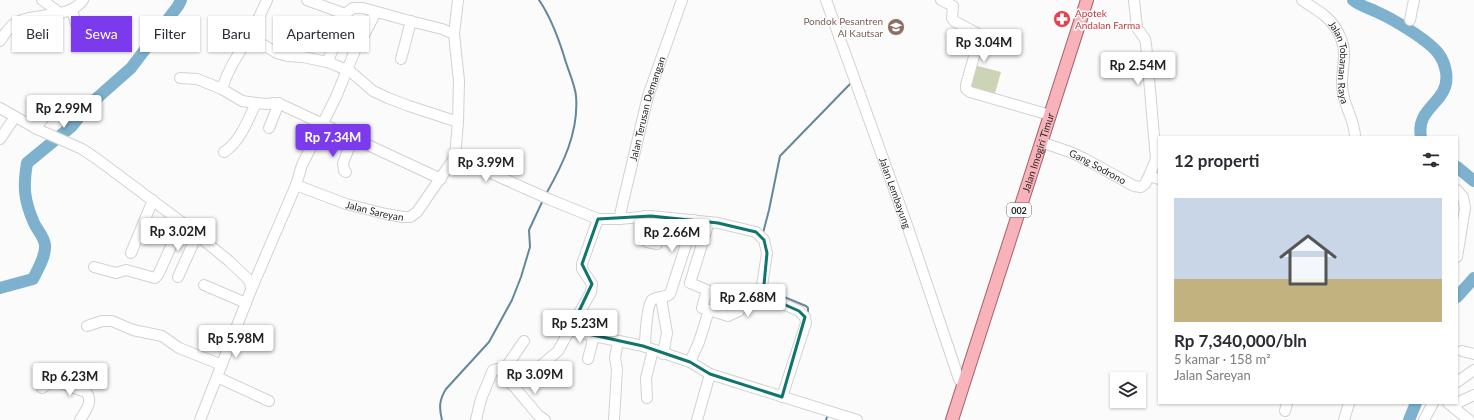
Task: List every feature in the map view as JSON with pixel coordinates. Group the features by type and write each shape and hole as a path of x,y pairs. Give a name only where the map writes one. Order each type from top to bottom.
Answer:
{"main road":[{"name":"Jalan Imogiri Timur","path":"952,420 1087,0"}],"street":[{"path":"42,0 60,13"},
{"path":"0,41 13,25 22,20 72,10 80,5 82,0"},
{"path":"259,16 266,0"},
{"path":"307,0 363,8 442,29 454,34"},
{"name":"Jalan Sareyan","path":"296,185 346,204 403,217 410,217 418,212 455,157 458,122 458,81 454,34 458,0"},
{"name":"Jalan Terusan Demangan","path":"619,219 648,96 682,0"},
{"name":"Jalan Lembayung","path":"826,0 907,225 959,379 963,385"},
{"path":"941,0 953,6 951,15 953,20 980,35 966,89 970,92 1050,115"},
{"path":"1134,0 1136,28 1143,36 1146,44 1148,82 1156,159 1154,178"},
{"name":"Jalan Tobanan Raya","path":"1302,0 1326,16 1335,27 1342,42 1344,56 1341,86 1344,102 1354,125 1355,136"},
{"path":"1410,20 1414,0"},
{"path":"327,62 336,45 351,7"},
{"path":"72,10 74,16"},
{"path":"200,420 251,290 296,185 302,165 324,124 356,48 376,12"},
{"path":"401,59 411,21"},
{"path":"265,46 277,53 287,56 303,56 327,62 347,71 373,91 388,98 458,122"},
{"path":"222,89 226,75 240,52"},
{"path":"180,78 197,78 222,89 242,101 279,104 441,179"},
{"path":"224,152 234,144 247,123 256,103"},
{"path":"270,128 279,104"},
{"path":"0,109 36,129 82,149 154,200 247,278 250,282 251,290"},
{"path":"36,129 51,109"},
{"path":"0,138 15,117"},
{"path":"346,172 344,171 343,164 353,138"},
{"name":"Gang Sodrono","path":"1041,142 1085,159 1137,187 1143,186 1154,178"},
{"path":"455,157 551,200 598,219 619,219 644,216 694,220 756,232 764,240 767,253 762,279 763,295"},
{"path":"1458,191 1463,197 1465,208 1458,251"},
{"path":"131,253 154,200"},
{"path":"644,216 646,220 643,238 646,242 657,244"},
{"path":"512,385 538,368 558,351 592,288 592,284 582,269 582,264 598,219"},
{"path":"647,398 646,378 649,348 646,326 651,302 654,299 670,294 694,220"},
{"path":"690,283 709,222"},
{"path":"94,267 116,273 126,270 155,278 158,275 173,242 184,224"},
{"path":"178,277 197,235"},
{"path":"676,279 707,290 702,308 728,316 739,311 743,300 748,294 758,294 799,311 806,317 806,322 782,397"},
{"path":"204,285 246,303"},
{"path":"661,298 667,333 663,354"},
{"path":"690,362 699,342 709,310"},
{"path":"87,326 102,321 112,321 133,330 162,336 180,348 222,365"},
{"path":"570,330 649,348 690,362 710,374 857,420"},
{"path":"588,359 594,336"},
{"path":"502,373 524,341"},
{"path":"614,420 615,358 618,341"},
{"path":"1462,351 1474,354"},
{"path":"476,420 481,398 493,370 497,369 538,415 545,420"},
{"path":"1458,381 1474,370"},
{"path":"697,420 710,374"},
{"path":"217,377 269,401"},
{"path":"42,388 55,381 86,392 89,396 90,404 80,420"},
{"path":"1458,402 1474,395"},
{"path":"1344,420 1349,404"},
{"path":"1424,420 1432,404"},
{"path":"1453,404 1469,420"}],"highlighted area":[{"path":"651,216 718,223 756,232 764,240 767,253 763,295 799,311 805,317 782,397 710,374 690,362 643,346 570,330 592,284 582,264 598,219"}],"green space":[{"path":"974,65 1001,72 994,97 970,90"}],"waterway":[{"path":"0,288 33,279 44,254 45,245 42,236 34,223 26,200 25,179 27,163 72,126 88,106 131,68 181,0"},
{"path":"539,0 547,13 556,34 573,81 576,96 575,122 572,135 564,159 546,194"},
{"path":"1353,0 1410,30 1433,48 1442,60 1446,72 1446,82 1439,98 1423,118 1421,136"},
{"path":"763,233 780,156 851,83"},
{"path":"1458,168 1474,181"},
{"path":"442,420 440,404 446,389 489,342 512,300 530,247 529,230 543,200"},
{"path":"1458,296 1474,278"},
{"path":"767,290 806,306 808,308 808,314"},
{"path":"1409,420 1416,404"},
{"path":"826,420 828,414"}],"place":[{"name":"Apotek Andalan Farma","path":"1062,19"},
{"name":"Pondok Pesantren Al Kautsar","path":"896,27"}]}
